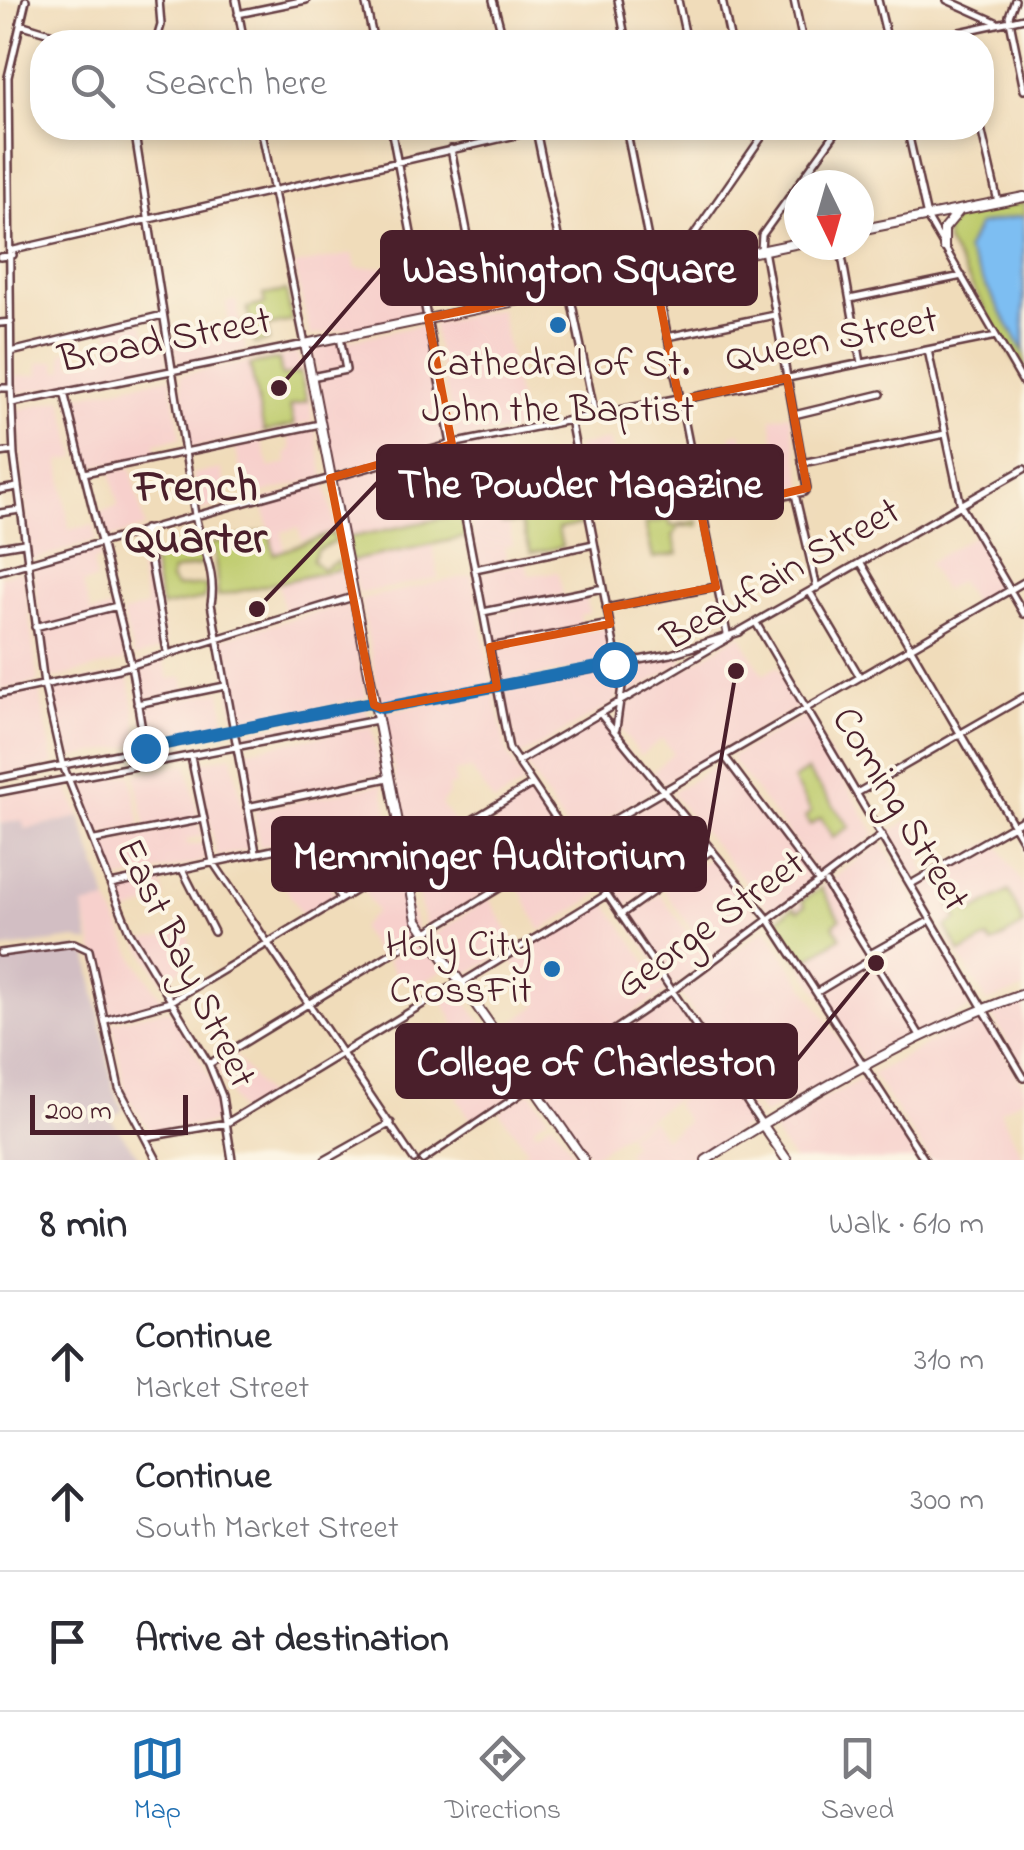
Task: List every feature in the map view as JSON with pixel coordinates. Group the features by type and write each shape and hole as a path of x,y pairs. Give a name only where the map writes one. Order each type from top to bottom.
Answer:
{"main road":[{"path":"874,227 1024,197"},
{"path":"944,247 944,229 961,210"},
{"name":"Broad Street","path":"305,344 784,246"},
{"path":"305,344 416,917 424,934 584,1160"},
{"path":"706,1160 762,1124 922,1039 984,1008 1024,994"},
{"path":"762,1124 787,1160"}],"street":[{"name":"East Bay Street","path":"26,0 8,77 13,252 11,388 13,451 44,684 62,764 129,930 209,1064 222,1096 232,1160"},
{"path":"160,0 160,30"},
{"path":"236,0 241,30"},
{"path":"238,14 306,0"},
{"path":"365,0 371,30"},
{"path":"493,0 501,30"},
{"path":"618,0 624,30"},
{"path":"678,0 684,30"},
{"path":"722,0 728,30"},
{"path":"794,0 800,30"},
{"path":"878,0 885,30"},
{"path":"947,0 999,23"},
{"path":"1015,0 1010,21 1024,90"},
{"path":"969,30 1024,18"},
{"path":"20,24 40,30"},
{"path":"136,140 195,515 201,546 211,565 216,636 256,852"},
{"path":"264,140 305,344"},
{"path":"393,140 508,746 762,1124"},
{"path":"0,257 490,140"},
{"path":"532,140 595,414"},
{"path":"628,140 727,636"},
{"path":"676,268 675,262 760,140"},
{"path":"701,513 806,490 759,240 830,140"},
{"path":"910,140 926,217 1024,384"},
{"path":"985,140 998,202"},
{"path":"451,150 482,307"},
{"path":"843,260 861,363"},
{"path":"850,299 962,276"},
{"path":"0,300 12,299"},
{"path":"0,359 164,315"},
{"path":"667,337 775,315"},
{"path":"0,322 11,322"},
{"path":"311,377 346,370 340,336"},
{"name":"Queen Street","path":"0,571 452,444 996,336"},
{"name":"Broad Street","path":"12,403 305,344"},
{"path":"928,350 961,506 1024,614"},
{"path":"0,388 11,388"},
{"path":"64,392 131,663 148,766"},
{"path":"794,415 881,394"},
{"path":"570,420 617,663 620,702 614,720 622,740"},
{"path":"3,426 12,424"},
{"path":"84,474 320,424"},
{"path":"802,462 945,434"},
{"path":"0,453 13,451"},
{"name":"Beaufain Street","path":"517,762 1024,469"},
{"path":"0,490 18,487"},
{"path":"795,494 813,590 860,677"},
{"path":"0,513 20,510"},
{"path":"146,529 167,651"},
{"path":"0,547 24,543"},
{"path":"475,569 594,544"},
{"path":"861,563 1024,842"},
{"path":"209,1064 571,844 1024,582"},
{"path":"606,608 716,586"},
{"path":"483,612 602,588"},
{"path":"0,694 131,663 354,596"},
{"path":"35,628 117,606"},
{"name":"Coming Street","path":"756,623 1024,1078"},
{"path":"490,647 610,624"},
{"path":"0,778 233,731 374,705 381,708 617,663 677,651 740,632"},
{"path":"677,651 686,654 688,661"},
{"path":"138,704 225,686"},
{"path":"858,794 1024,697"},
{"path":"600,714 768,920 925,1160"},
{"path":"0,792 377,720"},
{"path":"184,741 214,862 414,1160"},
{"path":"724,756 823,882 922,1039"},
{"path":"247,807 388,778"},
{"path":"106,1020 170,1002 532,784"},
{"path":"94,840 204,819"},
{"path":"911,884 1024,819"},
{"path":"111,884 397,824"},
{"name":"George Street","path":"423,1160 672,991 882,835"},
{"path":"308,842 341,898"},
{"path":"620,915 712,850"},
{"path":"182,869 214,932"},
{"path":"148,1137 227,1123 606,895"},
{"path":"819,992 927,922"},
{"path":"0,954 74,943 84,946 94,959 120,1088 157,1160"},
{"path":"325,1160 338,1157 390,1124"}],"highlighted area":[{"path":"654,272 679,400 787,378 807,488 701,513 716,587 607,608 610,624 490,647 497,687 381,708 374,705 330,478 452,444 428,318"}],"shaded area":[{"path":"353,254 356,268 385,267 391,291 420,286 424,315 310,336 294,265"},
{"path":"236,300 246,351 178,364 173,343 195,339 201,327 229,321 226,303"},
{"path":"500,308 524,428 457,441 432,324"},
{"path":"153,319 162,319 168,366 15,394 15,376 39,375 38,363 56,361 58,371 64,370 62,352 69,351 72,365 101,358 100,353 113,349 108,330 142,322 146,334 156,332"},
{"path":"426,324 448,443 335,473 311,348"},
{"path":"297,353 310,393 312,422 190,449 180,375"},
{"path":"170,377 181,438 155,443 157,456 86,468 70,397"},
{"path":"62,399 77,458 60,461 69,529 94,525 97,540 34,560 30,558 16,410"},
{"path":"790,414 803,486 746,501 731,435 741,433 745,449 775,443 771,418"},
{"path":"315,429 324,477 246,498 235,446 261,440 270,468 287,463 286,452 291,450 288,435"},
{"path":"492,439 494,454 505,453 506,461 481,467 483,480 501,477 503,489 492,491 501,524 508,523 513,545 504,547 507,561 479,566 456,451 460,445"},
{"path":"609,440 616,469 666,459 671,488 662,491 667,515 659,517 653,492 623,498 625,507 591,512 577,446"},
{"path":"449,448 462,514 347,538 338,478"},
{"path":"131,467 145,528 106,539 97,513 118,506 111,471"},
{"path":"221,469 230,503 199,511 193,474"},
{"path":"326,484 336,531 302,540 298,528 282,532 284,550 273,553 263,499"},
{"path":"146,532 166,648 134,658 122,614 146,606 133,536"},
{"path":"975,535 1004,588 975,606 959,581 943,590 928,563"},
{"path":"432,544 439,578 358,594 351,561"},
{"path":"98,548 101,559 93,561 96,580 83,584 91,613 114,607 125,661 48,680 32,565"},
{"path":"526,562 529,575 558,572 563,595 487,610 480,573"},
{"path":"343,569 345,597 284,614 279,584"},
{"path":"19,571 24,575 38,682 0,691 0,576"},
{"path":"472,575 493,685 381,705 360,599"},
{"path":"586,594 589,613 580,615 582,628 494,643 489,614"},
{"path":"348,603 367,698 236,725 220,639"},
{"path":"607,627 613,661 507,683 500,680 495,649"},
{"path":"740,634 763,675 778,666 799,707 663,784 653,772 673,753 662,739 640,756 617,723 622,708"},
{"path":"162,656 169,679 183,676 186,691 141,701 134,665"},
{"path":"679,656 685,661 630,695 625,692 623,665"},
{"path":"613,666 620,692 615,703 519,757 503,688"},
{"path":"121,674 129,679 140,744 67,759 50,687"},
{"path":"39,688 54,765 0,777 0,697"},
{"path":"221,691 227,730 148,744 142,707"},
{"path":"494,692 507,753 525,784 494,803 471,769 454,772 456,785 448,787 449,794 441,804 456,825 409,853 382,712"},
{"path":"366,706 369,719 238,742 238,733"},
{"path":"806,715 876,835 820,876 730,757"},
{"path":"600,718 657,789 572,838 523,760"},
{"path":"372,726 381,775 249,800 243,751"},
{"path":"232,755 251,849 217,857 197,763"},
{"path":"722,761 813,877 813,883 772,914 671,793"},
{"path":"187,763 199,819 147,830 135,774"},
{"path":"131,774 141,825 97,836 79,785"},
{"path":"66,782 80,817 24,829 22,820 0,824 0,796"},
{"path":"382,784 390,821 259,847 254,810"},
{"path":"530,790 565,846 430,927 425,926 411,862 447,839 465,867 506,843 489,814"},
{"path":"661,796 707,849 621,911 578,846"},
{"path":"80,817 108,901 83,906 90,943 76,939 0,949 0,824 22,820 25,829"},
{"path":"911,819 931,855 920,861 926,872 912,880 885,834"},
{"path":"199,823 203,836 187,839 187,845 204,843 206,861 114,881 101,844"},
{"path":"995,840 1024,886 1024,989 987,1002 917,886"},
{"path":"882,842 975,1005 863,1062 774,922"},
{"path":"570,849 600,894 541,931 516,881"},
{"path":"711,856 763,920 712,958 664,890"},
{"path":"300,859 311,877 323,872 337,898 304,918 285,887 291,883 280,867"},
{"path":"400,869 418,934 379,958 360,928 376,912 364,890"},
{"path":"160,877 165,899 126,914 117,887"},
{"path":"660,894 708,960 674,988 625,918"},
{"path":"489,898 517,946 462,977 433,935"},
{"path":"604,900 667,991 534,1079 500,1031 538,1005 510,957"},
{"path":"108,901 136,961 164,1002 110,1015 83,906"},
{"path":"766,928 857,1066 763,1116 679,992"},
{"path":"183,929 191,942 181,948 188,963 164,984 137,940 171,936"},
{"path":"421,941 444,970 416,987 410,977 401,983 387,960"},
{"path":"76,948 88,956 114,1090 123,1110 110,1118 141,1160 0,1160 0,960"},
{"path":"456,987 503,1053 451,1088 428,1055 442,1046 438,1039 456,1027 441,996"},
{"path":"671,994 719,1069 590,1158 540,1083"},
{"path":"1024,999 1024,1071 990,1013"},
{"path":"164,1010 171,1012 203,1064 217,1095 221,1122 151,1133 126,1095 112,1022"},
{"path":"979,1016 984,1018 1024,1086 1024,1098 1000,1111 1024,1160 930,1160 872,1074"},
{"path":"233,1053 267,1096 240,1113 216,1067"},
{"path":"510,1062 525,1087 473,1123 456,1097"},
{"path":"722,1070 755,1116 754,1122 694,1160 631,1160 626,1151 633,1145 627,1135 651,1119 664,1138 687,1122 674,1103"},
{"path":"862,1079 920,1160 793,1160 776,1136 774,1124"},
{"path":"531,1091 548,1116 533,1127 537,1132 552,1121 579,1160 524,1160 521,1155 527,1149 499,1111"}],"green space":[{"path":"1024,202 1024,377 947,242 946,231 956,216"},
{"path":"286,291 292,321 267,326 269,341 254,344 252,332 242,333 241,324 250,321 247,308 265,304 263,295"},
{"path":"279,359 282,376 300,372 307,401 290,406 294,425 264,432 250,365"},
{"path":"573,473 578,493 557,497 554,510 581,508 584,524 558,529 562,547 531,553 521,523 502,524 500,512 526,507 522,483"},
{"path":"462,514 467,537 351,561 347,538"},
{"path":"669,519 671,526 698,521 699,526 679,526 673,536 678,554 653,558 645,524"},
{"path":"269,530 274,554 333,533 335,542 317,550 312,560 322,569 338,561 340,569 218,596 215,555 207,545"},
{"path":"195,549 204,564 173,571 170,580 176,587 207,585 204,599 161,607 152,561"},
{"path":"807,771 850,827 833,837 821,818 810,825 805,817 811,812 793,780"},
{"path":"821,888 840,919 833,925 841,937 802,963 775,921 794,907 798,911 805,906 802,901"},
{"path":"1009,891 1024,925 992,944 988,938 961,953 946,927 958,919 950,906 953,898 959,895 970,913"}],"water":[{"path":"1024,218 1024,352 966,251 978,225"}],"place":[{"name":"Cathedral of St. John the Baptist","path":"558,325"},
{"name":"Washington Square","path":"279,388"},
{"name":"The Powder Magazine","path":"257,609"},
{"name":"Memminger Auditorium","path":"736,671"},
{"name":"College of Charleston","path":"876,963"},
{"name":"Holy City CrossFit","path":"552,969"}],"district":[{"name":"French Quarter","path":"196,515"}],"route":[{"path":"145,748 368,703 381,708 614,664"}]}
